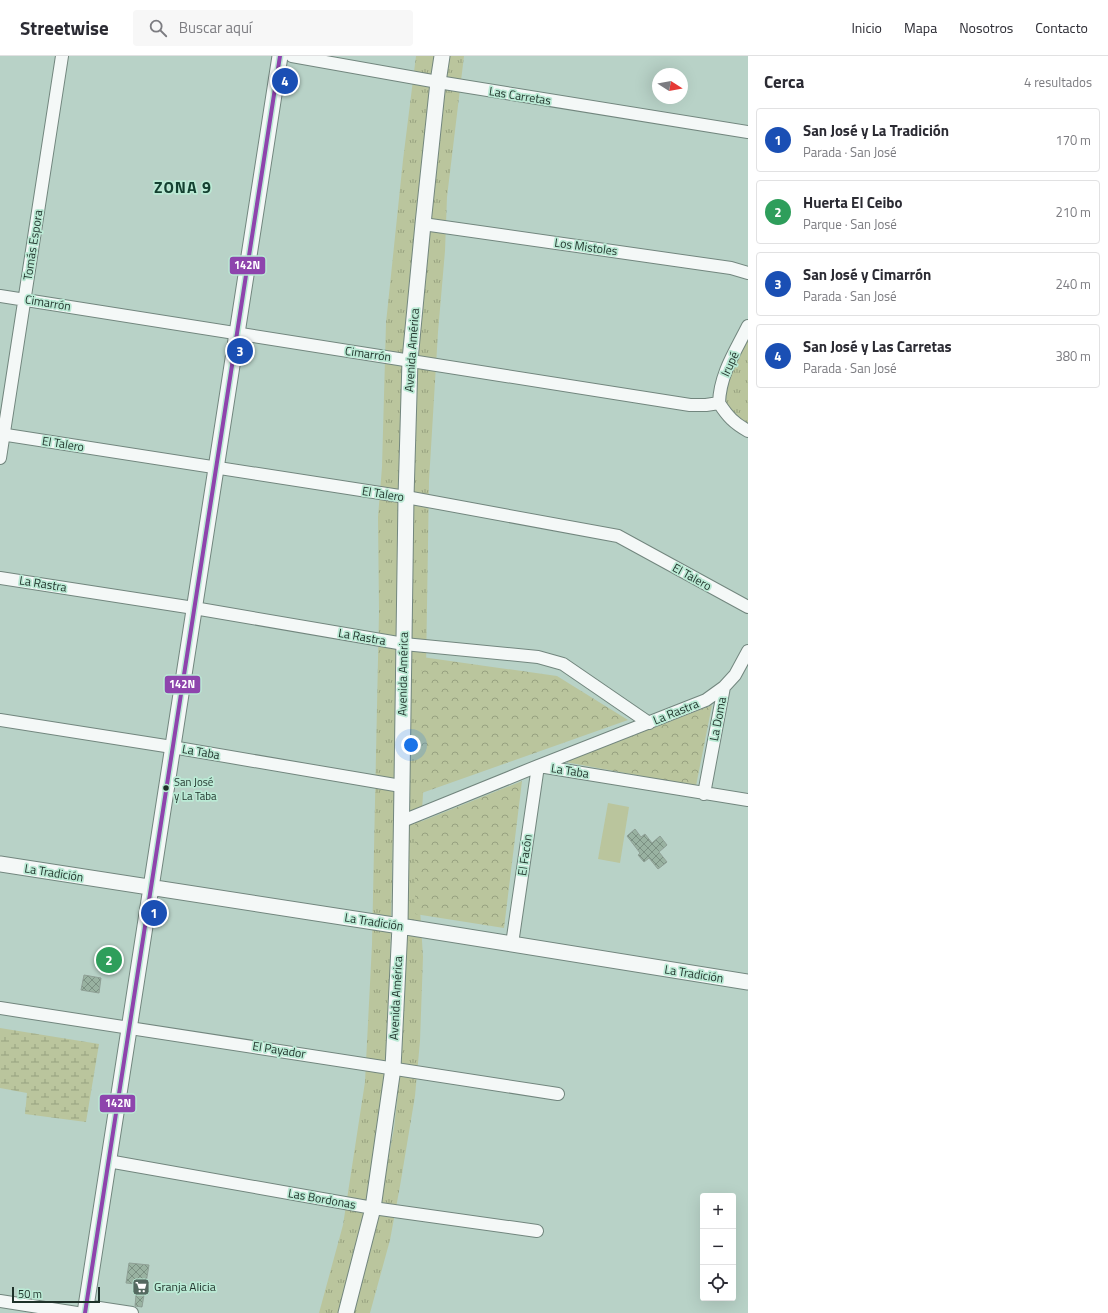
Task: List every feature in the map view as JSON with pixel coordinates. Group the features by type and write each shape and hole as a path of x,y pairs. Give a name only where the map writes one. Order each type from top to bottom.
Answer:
{"street":[{"name":"Tomás Espora","path":"0,458 2,434 62,56"},
{"path":"83,1311 108,1161 280,56"},
{"name":"Las Carretas","path":"292,56 438,82 748,132"},
{"name":"Avenida América","path":"346,1313 373,1208 383,1148 393,1068 400,926 400,822 410,360 423,224 442,56"},
{"name":"Los Mistoles","path":"423,224 723,267 748,273"},
{"name":"Cimarrón","path":"0,296 690,405 706,406 719,403"},
{"name":"Irupé","path":"719,403 720,389 724,373 748,326"},
{"path":"719,403 735,424 748,431"},
{"name":"El Talero","path":"2,434 406,497 618,536 748,607"},
{"name":"La Rastra","path":"0,578 194,608 404,644 538,657 563,664 649,723 706,700 724,687"},
{"name":"La Doma","path":"704,794 724,687 734,676 748,652"},
{"name":"La Taba","path":"0,720 172,747 401,786"},
{"path":"538,766 649,723"},
{"name":"La Taba","path":"400,822 538,766 748,800"},
{"name":"El Facón","path":"512,944 538,766"},
{"name":"La Tradición","path":"0,864 748,982"},
{"name":"El Payador","path":"0,1008 558,1094"},
{"name":"Las Bordonas","path":"108,1161 373,1208 537,1230"},
{"path":"0,1301 83,1311 132,1313"}],"green space":[{"path":"416,56 436,56 398,632 388,1049 385,1081 363,1223 340,1313 319,1313 343,1225 365,1082 372,944 379,612 378,517 382,467 386,323 403,160"},
{"path":"449,56 464,56 447,197 445,251 438,332 429,481 424,778 420,843 420,909 423,957 420,1041 415,1096 390,1240 370,1313 352,1313 374,1235 394,1128 402,1056 413,428 424,274 441,108"},
{"path":"748,336 748,425 734,415 725,402 724,387"},
{"path":"422,657 557,676 628,720 419,794"},
{"path":"712,705 696,786 565,762"},
{"path":"522,781 504,928 415,914 415,824"},
{"path":"608,803 629,807 620,863 598,859"},
{"path":"97,951 123,955 121,968 95,964"},
{"path":"0,1028 99,1044 86,1122 25,1114 27,1093 0,1088"}],"building":[{"path":"635,829 641,837 645,834 652,843 660,836 667,845 659,852 667,862 658,869 649,858 644,862 638,855 640,853 627,836"},
{"path":"84,975 101,978 99,993 81,990"},
{"path":"129,1263 149,1265 142,1307 135,1306 137,1284 126,1283"}],"transit line":[{"name":"142N","path":"85,1313 280,56"}],"place":[{"name":"San José y Las Carretas","path":"285,81"},
{"name":"San José y Cimarrón","path":"240,351"},
{"name":"San José y La Taba","path":"166,788"},
{"name":"San José y La Tradición","path":"154,913"},
{"name":"Huerta El Ceibo","path":"109,960"},
{"name":"Granja Alicia","path":"141,1287"}],"district":[{"name":"ZONA 9","path":"183,187"}]}
